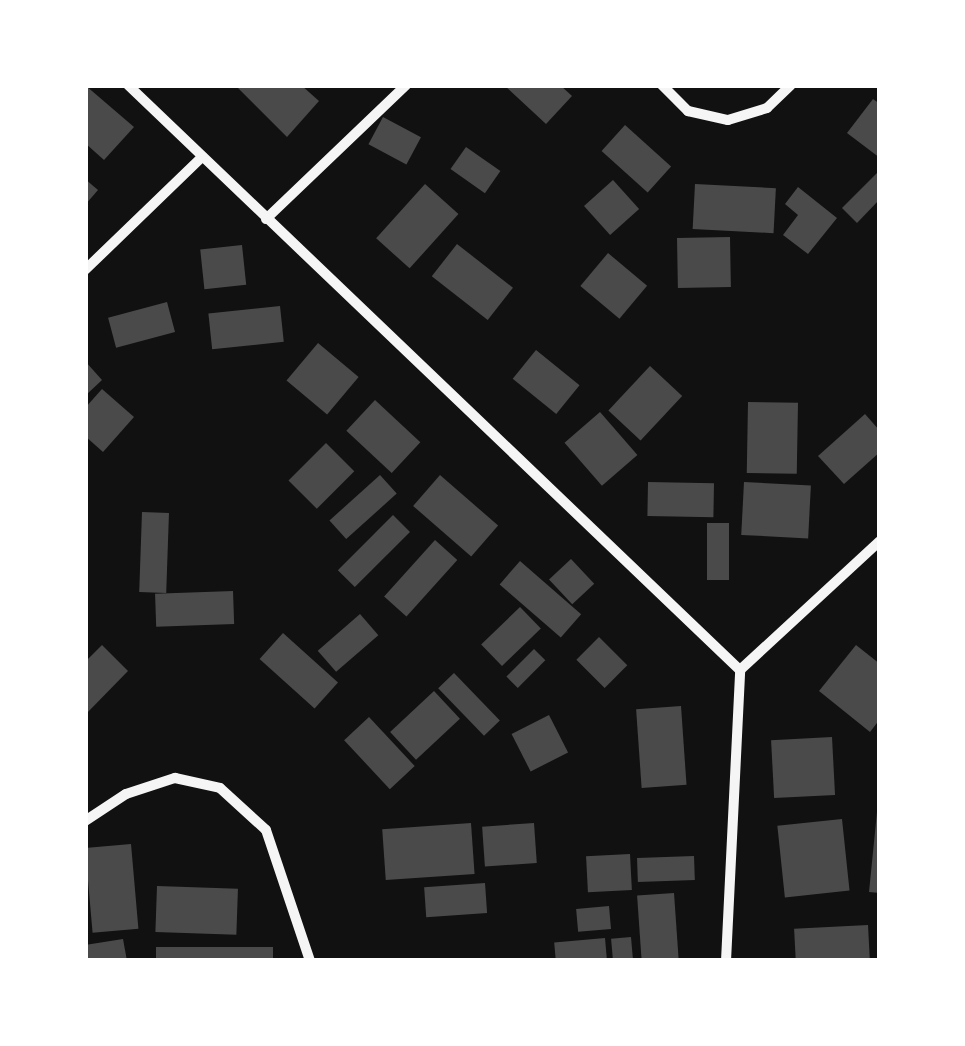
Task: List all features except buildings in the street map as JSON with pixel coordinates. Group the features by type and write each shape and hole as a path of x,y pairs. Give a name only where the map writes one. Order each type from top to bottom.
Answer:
{"street":[{"path":"128,85 740,670"},
{"path":"266,218 406,85"},
{"path":"662,85 688,111 728,120 767,108 792,85"},
{"path":"85,270 202,157"},
{"path":"726,961 740,670 880,541"},
{"path":"85,822 126,794 175,778 220,788 266,830 310,961"}]}
